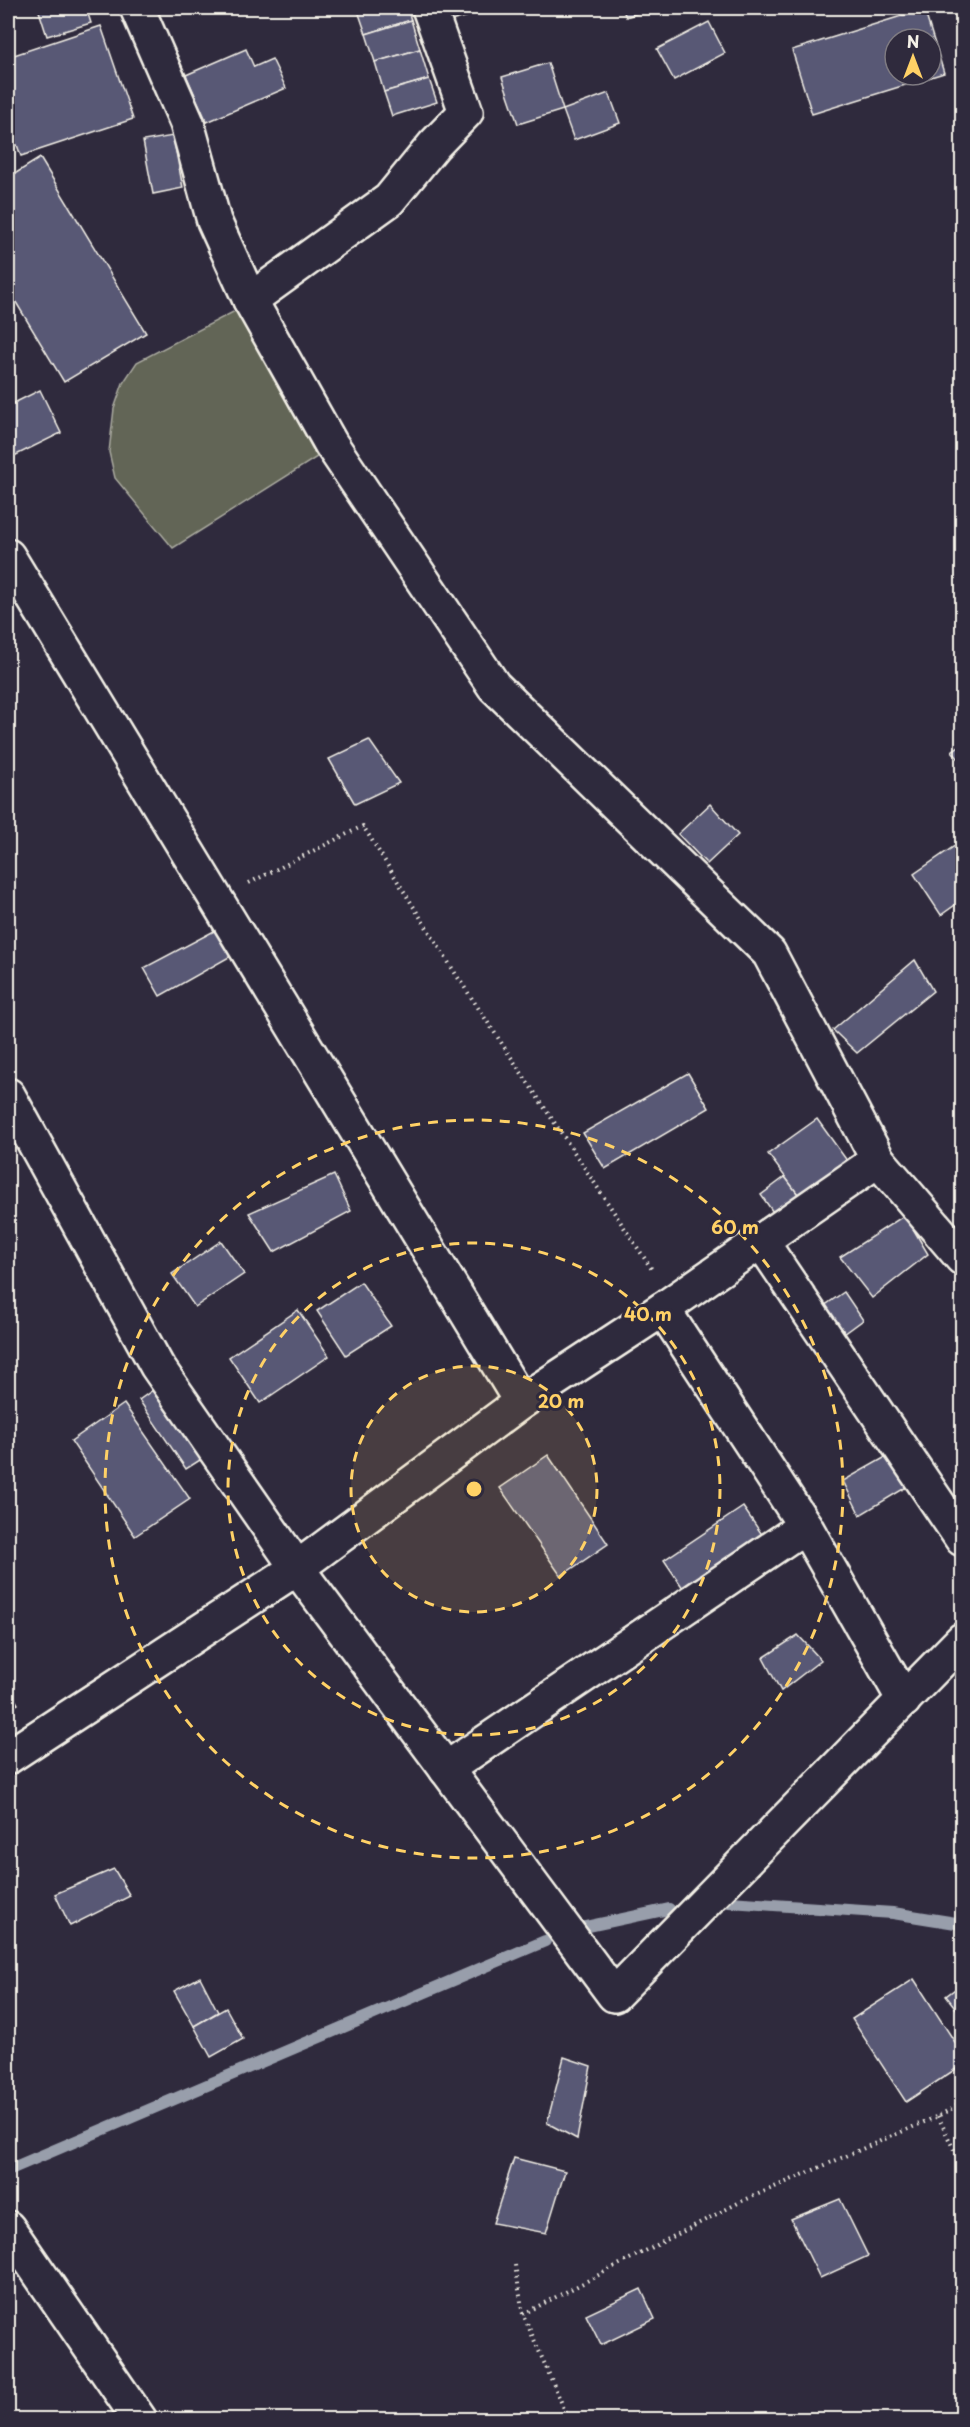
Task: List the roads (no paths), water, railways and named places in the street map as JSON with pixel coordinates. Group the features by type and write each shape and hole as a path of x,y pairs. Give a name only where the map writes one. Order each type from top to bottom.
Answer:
{"street":[{"path":"137,8 187,123 214,222 250,300 331,444 494,687 769,953 878,1160 963,1258"},
{"path":"250,300 389,200 434,145 466,112 429,8"},
{"path":"8,556 521,1402"},
{"path":"8,1095 157,1366 297,1568 614,1995 963,1640"},
{"path":"8,1757 297,1568 521,1402 668,1305 878,1160"},
{"path":"761,1241 963,1539"},
{"path":"668,1305 805,1526 904,1700"},
{"path":"446,1769 805,1526"},
{"path":"8,2228 140,2420"}],"waterway":[{"path":"729,1902 893,1913 962,1924"},
{"path":"580,1928 669,1909"},
{"path":"8,2170 545,1941"}]}
